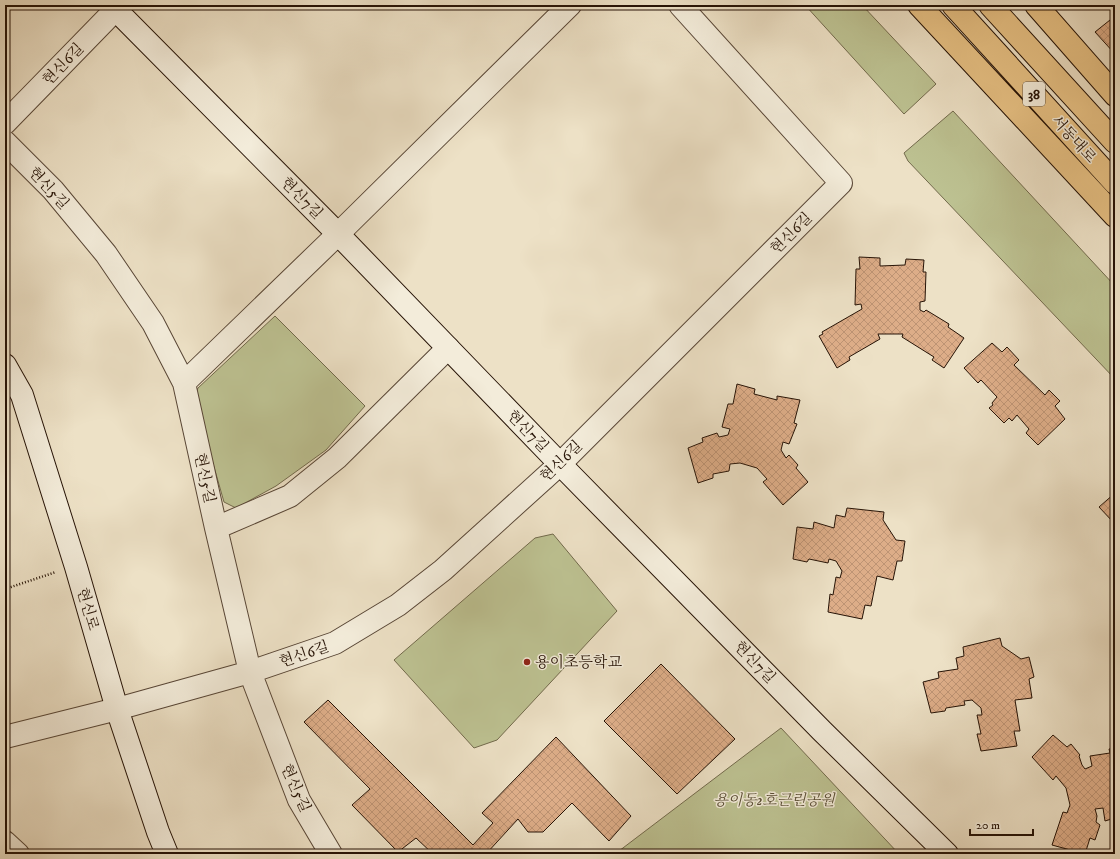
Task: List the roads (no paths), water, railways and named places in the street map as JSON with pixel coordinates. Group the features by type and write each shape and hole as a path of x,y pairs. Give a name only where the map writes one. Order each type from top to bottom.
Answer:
{"main road":[{"path":"919,5 1115,216"},
{"name":"서동대로","path":"953,5 1115,183"},
{"name":"서동대로","path":"990,5 1115,142"},
{"path":"1036,5 1115,95"}],"street":[{"path":"184,383 338,234 570,5"},
{"name":"현신6길","path":"5,737 117,709 250,672 335,644 398,605 443,570 560,464 841,183 680,5"},
{"name":"현신7길","path":"115,7 822,731 947,854"},
{"name":"현신6길","path":"5,122 115,7"},
{"name":"현신5길","path":"5,142 53,190 106,254 153,323 184,383 250,672 299,800 331,854"},
{"path":"216,528 290,496 337,458 448,348"},
{"name":"현신로","path":"5,365 22,395 76,567 117,709 158,832 167,854"},
{"path":"5,842 18,854"}],"place":[{"name":"용이초등학교","path":"527,662"}],"park label":[{"name":"용이동2호근린공원","path":"774,800"}]}
